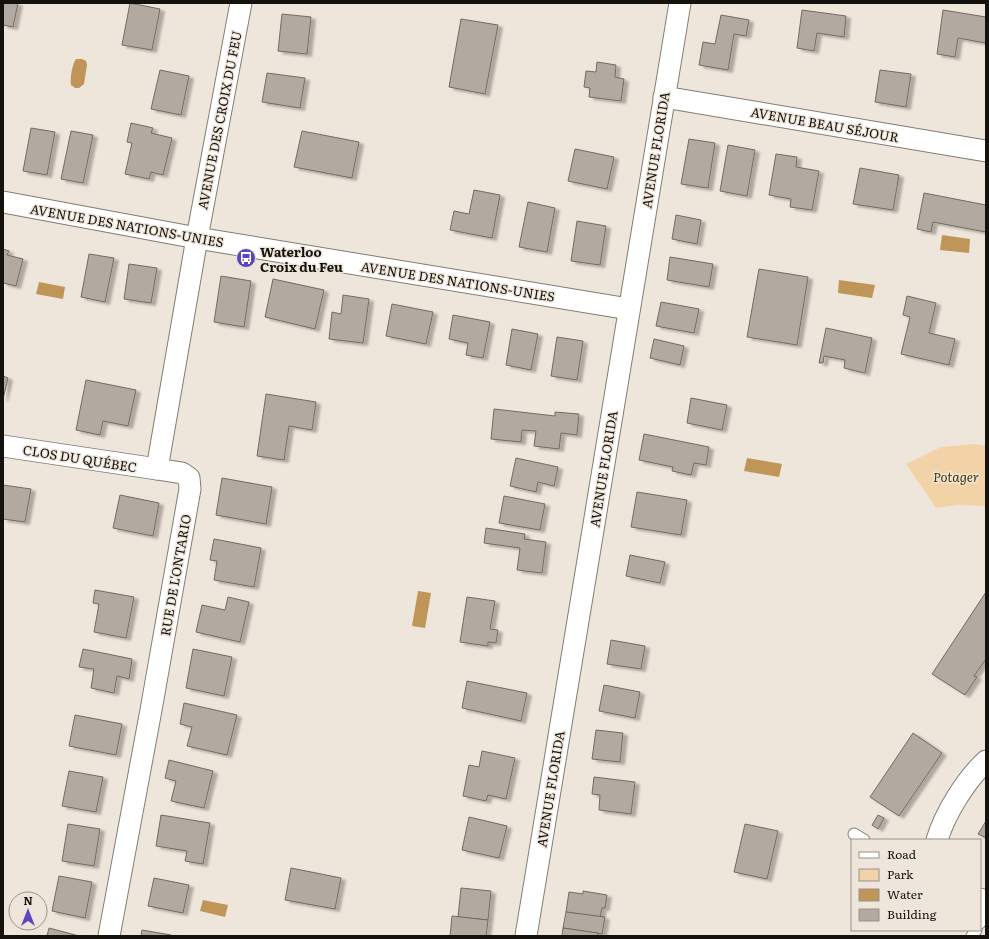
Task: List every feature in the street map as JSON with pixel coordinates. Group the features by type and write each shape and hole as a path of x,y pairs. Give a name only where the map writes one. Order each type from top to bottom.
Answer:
{"street":[{"name":"AVENUE DES CROIX DU FEU","path":"197,238 241,3"},
{"name":"AVENUE FLORIDA","path":"526,936 680,3"},
{"name":"AVENUE BEAU SÉJOUR","path":"664,97 986,151"},
{"name":"AVENUE DES NATIONS-UNIES","path":"3,202 197,238 629,309"},
{"path":"157,469 197,238"},
{"name":"CLOS DU QUÉBEC","path":"3,446 157,469"},
{"name":"RUE DE L'ONTARIO","path":"109,936 152,710 190,489 189,478 182,473 157,469"},
{"path":"937,839 940,829 958,797 977,769 986,761"}],"lane":[{"path":"854,834 862,839"}],"green space":[{"name":"Potager","path":"974,444 986,446 986,506 958,505 936,508 906,464 941,447"}],"water":[{"path":"76,59 86,61 87,65 84,84 79,88 75,88 71,85 73,65"},
{"path":"942,235 970,239 969,253 940,250"},
{"path":"839,280 875,285 872,298 838,293"},
{"path":"39,282 65,287 63,299 36,294"},
{"path":"747,458 782,464 779,477 744,471"},
{"path":"418,591 431,593 425,628 412,626"},
{"path":"203,900 228,905 225,917 200,911"}],"building":[{"path":"3,3 18,3 13,27 3,25"},
{"path":"130,3 160,9 152,50 122,45"},
{"path":"802,10 846,16 844,37 817,33 814,51 797,48"},
{"path":"943,10 986,17 986,43 958,38 955,57 937,54"},
{"path":"282,14 311,17 307,54 278,51"},
{"path":"721,15 749,20 746,36 734,34 728,70 699,65 703,42 715,44"},
{"path":"461,19 498,25 485,94 449,87"},
{"path":"597,62 616,65 615,77 624,79 621,101 589,97 590,88 584,87 586,71 596,72"},
{"path":"160,70 189,76 181,115 151,109"},
{"path":"880,70 911,74 906,107 875,102"},
{"path":"267,73 305,78 300,108 262,102"},
{"path":"131,123 153,128 151,133 172,138 163,175 151,172 149,179 125,174 132,143 127,142"},
{"path":"31,128 55,132 47,175 23,171"},
{"path":"71,131 93,135 83,183 61,179"},
{"path":"302,131 359,142 352,178 294,167"},
{"path":"689,139 715,143 708,188 681,184"},
{"path":"728,145 755,150 747,196 720,191"},
{"path":"575,149 614,157 607,189 568,181"},
{"path":"776,154 797,157 796,167 819,171 812,210 790,207 791,199 769,195"},
{"path":"860,168 899,175 893,210 853,204"},
{"path":"474,190 500,195 492,238 450,230 454,211 469,214"},
{"path":"924,193 986,205 986,232 933,222 931,232 917,229"},
{"path":"528,202 555,208 547,252 519,247"},
{"path":"676,215 701,220 697,244 672,239"},
{"path":"577,221 606,226 600,265 571,261"},
{"path":"3,249 9,251 7,255 23,259 16,286 3,283"},
{"path":"89,254 114,258 105,302 81,297"},
{"path":"670,257 713,264 709,287 667,280"},
{"path":"129,264 157,268 151,303 124,299"},
{"path":"759,269 808,277 797,345 747,337"},
{"path":"221,276 251,281 244,327 214,322"},
{"path":"273,279 324,290 315,329 265,317"},
{"path":"343,295 369,299 363,343 329,339 332,312 341,314"},
{"path":"907,296 936,303 929,333 955,339 949,365 901,354 910,317 903,315"},
{"path":"661,302 699,309 694,333 656,326"},
{"path":"392,304 433,312 426,344 386,336"},
{"path":"453,315 490,322 483,358 466,355 468,343 449,339"},
{"path":"826,328 872,338 865,373 844,368 845,360 824,356 823,363 819,363"},
{"path":"512,329 538,334 531,370 506,365"},
{"path":"557,337 583,341 577,380 551,376"},
{"path":"654,339 684,346 680,365 650,358"},
{"path":"3,376 8,378 3,399"},
{"path":"86,380 136,390 128,426 103,421 100,435 76,430"},
{"path":"266,394 316,402 312,430 289,426 284,460 257,456"},
{"path":"691,398 727,405 722,430 687,423"},
{"path":"494,409 555,416 555,412 579,414 577,435 561,433 559,449 534,446 536,431 522,430 521,442 491,439"},
{"path":"644,434 709,447 706,465 694,463 691,475 672,471 673,467 639,460"},
{"path":"516,458 558,467 554,486 538,482 536,492 510,486"},
{"path":"222,478 272,487 266,524 216,515"},
{"path":"3,485 31,489 25,522 3,519"},
{"path":"637,492 687,500 681,535 631,527"},
{"path":"120,495 159,503 153,536 113,528"},
{"path":"504,496 545,504 540,530 499,523"},
{"path":"486,528 525,534 524,539 546,542 542,573 517,570 520,548 484,543"},
{"path":"214,539 261,548 254,587 214,580 217,561 210,560"},
{"path":"630,555 665,562 660,583 626,576"},
{"path":"95,590 134,597 126,638 94,632 99,604 93,603"},
{"path":"986,592 986,659 974,676 977,677 965,695 932,674"},
{"path":"228,597 249,602 240,642 196,632 202,605 225,610"},
{"path":"467,597 495,601 490,629 498,630 496,643 488,642 488,646 460,642"},
{"path":"611,640 645,646 641,669 607,664"},
{"path":"83,649 132,659 129,679 117,676 114,693 91,688 94,669 79,667"},
{"path":"193,649 232,657 224,696 186,688"},
{"path":"467,681 527,693 521,721 462,708"},
{"path":"604,685 640,692 635,718 599,711"},
{"path":"184,703 237,715 227,755 187,746 192,727 180,724"},
{"path":"75,715 122,724 116,755 69,746"},
{"path":"596,730 623,733 620,762 592,759"},
{"path":"913,733 942,753 899,816 870,797"},
{"path":"482,751 515,758 506,799 488,795 486,801 463,796 469,765 479,767"},
{"path":"169,760 213,771 204,808 171,801 176,781 165,778"},
{"path":"69,771 103,777 96,812 62,806"},
{"path":"594,777 635,782 631,814 599,810 600,795 592,794"},
{"path":"161,815 210,823 203,864 185,861 187,851 156,846"},
{"path":"878,815 884,818 878,829 872,825"},
{"path":"469,817 507,826 499,858 462,850"},
{"path":"986,821 986,838 978,834"},
{"path":"68,824 100,829 94,866 62,861"},
{"path":"745,824 778,831 767,879 734,872"},
{"path":"291,868 341,878 335,909 285,900"},
{"path":"59,876 92,882 85,918 52,911"},
{"path":"154,878 189,885 183,913 148,906"},
{"path":"461,888 491,891 488,920 458,917"},
{"path":"583,891 607,895 605,908 602,908 600,917 566,912 569,892 583,894"},
{"path":"566,912 605,917 602,934 563,928"},
{"path":"452,916 488,920 486,936 450,936"},
{"path":"49,928 79,936 47,936"},
{"path":"563,928 598,933 598,936 562,936"},
{"path":"142,930 171,935 171,936 141,936"}],"place":[{"name":"Waterloo Croix du Feu","path":"246,258"}]}
